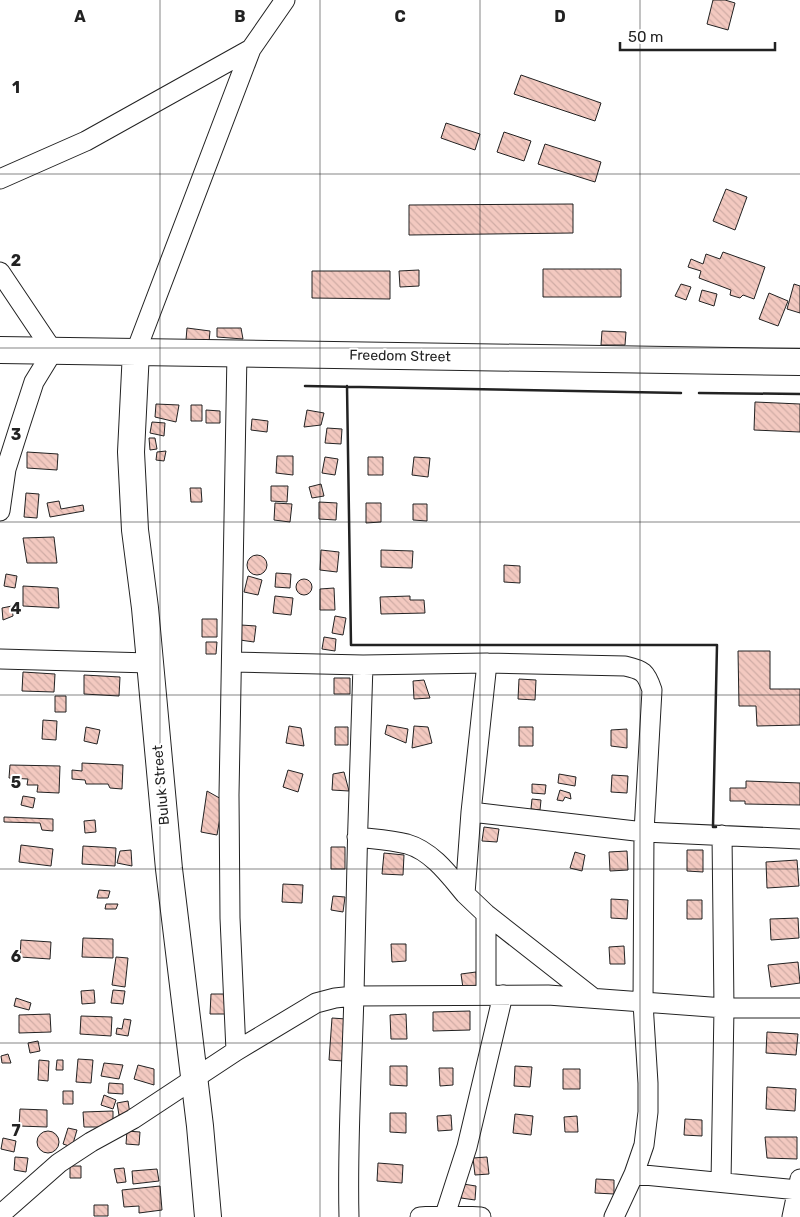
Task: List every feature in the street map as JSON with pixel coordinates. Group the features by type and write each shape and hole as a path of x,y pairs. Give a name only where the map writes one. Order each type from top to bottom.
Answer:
{"street":[{"path":"136,351 251,49 285,0"},
{"path":"0,179 86,141 251,49"},
{"path":"0,272 53,350 34,382 6,469 0,511"},
{"name":"Freedom Street","path":"0,350 800,362"},
{"name":"Buluk Street","path":"136,351 131,452 135,530 150,663 169,869 194,1077 208,1217"},
{"path":"236,1051 230,918 229,795 237,353"},
{"path":"0,660 150,663"},
{"path":"232,662 363,665 487,663 625,666 640,669 648,677 652,690 644,832 643,1003 648,1112 644,1145 634,1174 614,1217"},
{"path":"465,894 471,812 487,663"},
{"path":"349,1217 349,1114 363,665"},
{"path":"471,812 644,832 800,838"},
{"path":"721,1182 724,1008 722,835"},
{"path":"357,837 408,844 424,852 436,861 465,894 486,914 592,998"},
{"path":"445,1215 467,1148 495,995 486,914"},
{"path":"0,1216 60,1163 91,1142 133,1119 194,1077 316,1003 334,998 354,996 548,995 724,1008 800,1008"},
{"path":"634,1174 721,1182 799,1184 792,1217"},
{"path":"420,1217 445,1215 481,1217"}],"building":[{"path":"713,0 725,0 735,3 728,30 707,24"},
{"path":"521,75 601,103 595,121 514,94"},
{"path":"446,123 480,134 475,150 441,138"},
{"path":"504,132 531,141 524,161 497,152"},
{"path":"545,144 601,162 595,182 538,164"},
{"path":"726,189 747,197 735,230 713,221"},
{"path":"573,204 573,233 409,235 409,205"},
{"path":"723,252 765,267 754,299 743,295 740,298 730,295 731,290 699,278 701,271 688,267 691,259 703,264 706,254 720,259"},
{"path":"543,269 621,269 621,297 543,297"},
{"path":"419,270 419,286 400,287 399,271"},
{"path":"312,271 390,271 390,299 312,298"},
{"path":"681,284 691,287 686,300 675,296"},
{"path":"794,284 800,286 800,313 787,309"},
{"path":"702,290 717,294 714,306 699,301"},
{"path":"769,293 788,301 778,326 759,319"},
{"path":"187,328 210,331 209,342 186,340"},
{"path":"217,328 241,328 243,339 217,337"},
{"path":"602,331 626,332 625,345 601,345"},
{"path":"755,402 800,404 800,432 754,430"},
{"path":"156,404 179,405 176,422 155,417"},
{"path":"191,405 202,405 202,421 191,421"},
{"path":"206,410 220,411 220,423 206,423"},
{"path":"307,410 324,413 321,425 304,427"},
{"path":"252,419 268,421 267,432 251,430"},
{"path":"152,422 165,423 164,436 150,433"},
{"path":"327,428 342,429 341,444 325,443"},
{"path":"149,438 155,438 157,449 150,450"},
{"path":"166,451 164,461 156,460 157,452"},
{"path":"27,452 58,454 57,470 27,468"},
{"path":"277,456 293,456 293,475 276,473"},
{"path":"325,457 338,459 335,475 322,473"},
{"path":"368,457 383,457 383,475 368,475"},
{"path":"414,457 430,458 428,477 412,475"},
{"path":"321,484 324,496 312,498 309,487"},
{"path":"271,486 288,486 287,502 271,501"},
{"path":"190,488 201,488 202,502 191,502"},
{"path":"26,493 39,494 37,518 24,517"},
{"path":"59,501 61,509 83,505 84,511 50,517 47,503"},
{"path":"319,502 337,503 336,520 319,519"},
{"path":"275,503 292,504 290,522 274,520"},
{"path":"366,503 381,503 381,522 366,523"},
{"path":"413,504 427,504 427,521 413,520"},
{"path":"54,537 57,563 27,563 23,538"},
{"path":"321,550 339,552 337,572 320,570"},
{"path":"381,550 413,551 412,568 381,567"},
{"path":"257,555 264,558 267,565 264,572 257,575 250,572 247,565 250,558"},
{"path":"504,565 520,566 520,583 504,582"},
{"path":"276,573 291,574 290,588 275,587"},
{"path":"6,574 17,576 15,588 4,586"},
{"path":"248,576 262,580 258,595 244,592"},
{"path":"304,579 312,587 304,595 296,587"},
{"path":"23,586 58,588 59,608 23,606"},
{"path":"334,588 335,610 320,610 320,589"},
{"path":"275,596 293,598 291,615 273,613"},
{"path":"410,596 410,600 424,600 425,613 381,614 380,597"},
{"path":"12,606 13,616 3,620 2,608"},
{"path":"335,616 346,618 343,635 332,633"},
{"path":"202,619 217,619 217,637 202,637"},
{"path":"241,625 256,626 254,642 240,640"},
{"path":"324,637 336,639 335,651 322,649"},
{"path":"206,642 217,642 216,654 206,654"},
{"path":"738,651 770,651 770,689 800,689 800,725 757,726 756,706 739,706"},
{"path":"23,672 55,674 54,692 22,691"},
{"path":"84,675 120,677 119,696 84,694"},
{"path":"334,678 350,678 350,694 334,694"},
{"path":"519,679 536,680 535,700 518,699"},
{"path":"424,680 430,698 414,699 413,681"},
{"path":"55,696 66,696 66,712 55,712"},
{"path":"43,720 57,721 56,740 42,739"},
{"path":"387,725 408,729 406,743 385,734"},
{"path":"289,726 301,728 304,746 286,743"},
{"path":"414,726 428,727 432,743 412,748"},
{"path":"86,727 100,730 97,744 84,741"},
{"path":"335,727 348,727 348,745 335,745"},
{"path":"519,727 533,727 533,746 519,746"},
{"path":"627,729 627,748 611,746 611,730"},
{"path":"82,763 123,765 122,789 110,788 108,784 86,784 85,780 72,779 72,770 82,771"},
{"path":"10,765 60,766 59,793 37,792 38,785 27,785 28,779 9,778"},
{"path":"288,770 303,774 298,792 283,787"},
{"path":"344,772 349,791 332,790 333,774"},
{"path":"559,774 576,777 575,786 558,783"},
{"path":"612,775 628,776 627,793 611,792"},
{"path":"746,781 800,783 800,805 745,804 745,801 730,801 730,788 746,788"},
{"path":"532,784 546,785 545,794 532,793"},
{"path":"560,790 570,793 571,799 565,797 563,801 557,800"},
{"path":"207,791 223,800 217,835 201,832"},
{"path":"23,796 35,798 33,808 21,805"},
{"path":"532,799 541,800 540,810 531,809"},
{"path":"4,817 53,819 53,831 42,830 40,823 4,822"},
{"path":"95,820 96,832 85,833 84,821"},
{"path":"484,827 499,829 497,842 482,841"},
{"path":"21,845 53,849 51,866 19,862"},
{"path":"83,846 116,848 115,866 82,864"},
{"path":"331,847 345,847 345,869 331,869"},
{"path":"131,850 132,866 117,863 120,851"},
{"path":"687,850 703,850 703,872 687,871"},
{"path":"627,851 628,870 610,871 609,852"},
{"path":"575,852 585,855 582,871 570,868"},
{"path":"384,853 404,855 403,875 382,874"},
{"path":"797,860 799,886 767,888 766,862"},
{"path":"283,884 303,885 302,903 282,902"},
{"path":"99,890 110,891 108,898 97,898"},
{"path":"333,896 345,897 343,912 331,910"},
{"path":"611,899 628,900 627,919 611,918"},
{"path":"687,900 702,900 702,919 687,919"},
{"path":"106,904 118,904 116,909 105,909"},
{"path":"798,918 799,938 771,940 770,919"},
{"path":"83,938 113,939 113,958 82,957"},
{"path":"21,940 51,942 50,959 20,957"},
{"path":"391,944 406,944 406,961 392,962"},
{"path":"624,946 625,964 610,964 609,947"},
{"path":"116,957 128,958 125,987 112,985"},
{"path":"798,962 800,983 771,987 768,965"},
{"path":"476,972 477,986 463,988 461,974"},
{"path":"94,990 95,1003 82,1004 81,991"},
{"path":"113,990 125,991 123,1004 111,1003"},
{"path":"211,994 225,994 225,1014 210,1014"},
{"path":"16,998 31,1003 29,1010 14,1006"},
{"path":"470,1011 470,1030 433,1031 433,1012"},
{"path":"50,1014 51,1032 19,1033 19,1015"},
{"path":"406,1014 407,1039 391,1039 390,1015"},
{"path":"81,1016 112,1017 111,1036 80,1034"},
{"path":"332,1018 346,1019 343,1061 329,1060"},
{"path":"124,1019 131,1020 128,1036 116,1034 117,1028 122,1029"},
{"path":"767,1032 798,1034 796,1055 766,1053"},
{"path":"38,1041 40,1051 30,1053 28,1043"},
{"path":"8,1054 11,1063 2,1063 1,1056"},
{"path":"78,1059 93,1060 91,1083 76,1082"},
{"path":"39,1060 49,1061 48,1081 38,1080"},
{"path":"57,1060 63,1060 63,1070 56,1070"},
{"path":"104,1063 123,1065 119,1079 101,1076"},
{"path":"138,1065 154,1069 154,1085 134,1079"},
{"path":"390,1066 407,1066 407,1086 390,1085"},
{"path":"515,1066 532,1067 530,1087 514,1086"},
{"path":"439,1068 453,1068 453,1085 440,1086"},
{"path":"563,1069 580,1069 580,1089 563,1089"},
{"path":"109,1083 123,1084 123,1094 108,1093"},
{"path":"767,1087 796,1089 795,1111 766,1109"},
{"path":"63,1091 73,1091 73,1104 63,1104"},
{"path":"104,1095 116,1100 113,1109 101,1105"},
{"path":"128,1101 130,1114 119,1115 117,1103"},
{"path":"20,1109 47,1110 47,1127 19,1126"},
{"path":"113,1111 113,1127 84,1127 83,1112"},
{"path":"390,1113 406,1113 406,1133 390,1132"},
{"path":"515,1114 533,1116 531,1135 513,1133"},
{"path":"451,1115 452,1130 438,1131 437,1116"},
{"path":"577,1116 578,1132 565,1132 564,1117"},
{"path":"685,1119 702,1120 702,1136 684,1135"},
{"path":"68,1128 77,1130 72,1147 63,1144"},
{"path":"48,1131 58,1138 59,1142 52,1152 48,1153 38,1146 37,1142 44,1132"},
{"path":"127,1131 140,1132 139,1145 126,1144"},
{"path":"765,1137 797,1137 797,1159 767,1158"},
{"path":"3,1138 16,1141 14,1152 1,1149"},
{"path":"15,1157 28,1158 26,1172 14,1170"},
{"path":"487,1157 489,1174 475,1175 473,1158"},
{"path":"378,1163 403,1165 402,1183 377,1181"},
{"path":"70,1166 81,1166 81,1178 70,1178"},
{"path":"124,1168 126,1182 117,1183 114,1169"},
{"path":"157,1169 159,1181 133,1184 132,1171"},
{"path":"596,1179 614,1180 614,1194 595,1193"},
{"path":"463,1184 476,1186 475,1200 461,1198"},
{"path":"160,1186 162,1210 139,1213 139,1206 124,1207 122,1190"},
{"path":"94,1205 108,1205 108,1216 94,1216"}],"wall":[{"path":"305,386 681,393"},
{"path":"347,386 351,645 717,645 713,827 716,827"},
{"path":"699,393 800,394"}]}
